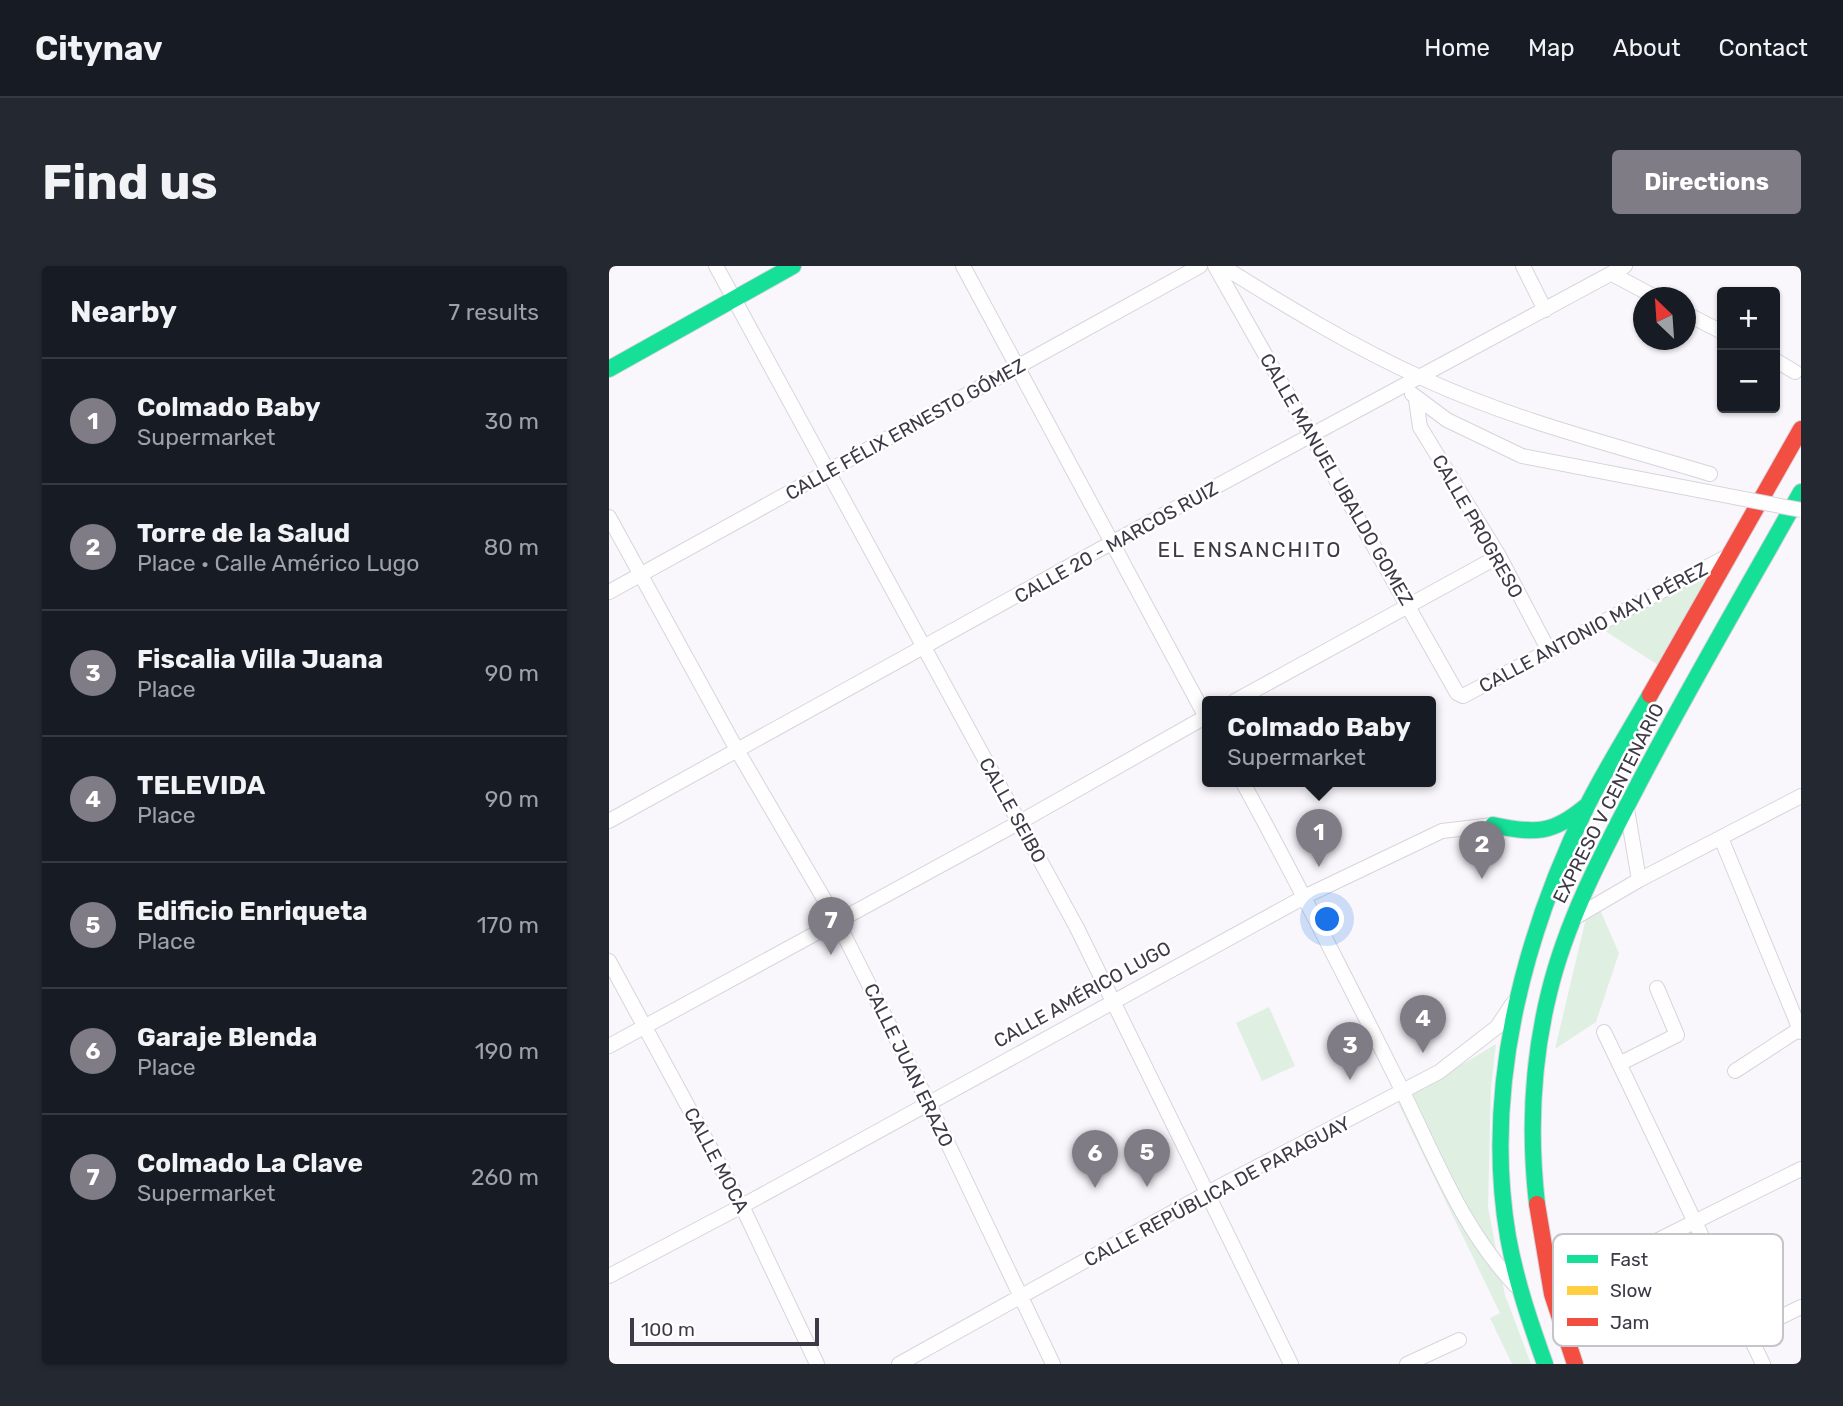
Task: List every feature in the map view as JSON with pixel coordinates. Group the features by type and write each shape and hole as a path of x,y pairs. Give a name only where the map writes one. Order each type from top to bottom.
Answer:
{"main road":[{"path":"609,369 793,266"},
{"name":"EXPRESO V CENTENARIO","path":"1545,1364 1520,1290 1505,1212 1501,1155 1501,1121 1517,996 1534,932 1561,859 1588,804 1801,429"},
{"name":"EXPRESO V CENTENARIO","path":"1553,1299 1545,1267 1534,1184 1533,1110 1538,1057 1557,963 1584,888 1801,492"},
{"name":"CALLE AMÉRICO LUGO","path":"1493,825 1518,831 1543,832 1564,825 1588,804"},
{"name":"EXPRESO V CENTENARIO","path":"1568,1346 1575,1364"}],"street":[{"name":"CALLE SEIBO","path":"716,266 1020,822 1114,1000 1291,1364"},
{"path":"963,266 1202,709"},
{"name":"CALLE FÉLIX ERNESTO GÓMEZ","path":"609,592 1200,266"},
{"name":"CALLE MANUEL UBALDO GOMEZ","path":"1216,266 1457,693"},
{"path":"1222,266 1282,303 1422,378 1549,425 1710,474"},
{"path":"1523,266 1545,310"},
{"path":"1619,270 1642,287"},
{"name":"CALLE 20 - MARCOS RUIZ","path":"609,821 1113,542 1619,270"},
{"path":"1696,319 1717,329"},
{"path":"1780,363 1795,372"},
{"path":"1403,386 1416,399 1447,419 1522,456 1801,510"},
{"name":"CALLE PROGRESO","path":"1416,399 1420,427 1500,556 1549,651"},
{"name":"CALLE JUAN ERAZO","path":"609,517 737,750 837,921 929,1102 1053,1364"},
{"name":"CALLE ANTONIO MAYI PÉREZ","path":"1457,693 1463,695 1729,555"},
{"path":"1244,696 1500,556"},
{"path":"609,1046 1202,721"},
{"name":"EXPRESO V CENTENARIO","path":"1245,787 1306,896 1403,1091 1450,1193 1504,1273 1520,1290"},
{"path":"1573,919 1639,880 1801,796"},
{"path":"1627,807 1639,880"},
{"name":"CALLE AMÉRICO LUGO","path":"609,1276 742,1206 1306,896 1441,831 1493,825"},
{"path":"1721,838 1800,1029 1735,1071"},
{"name":"CALLE MOCA","path":"609,961 742,1206 817,1364"},
{"path":"1619,1064 1677,1035 1657,988"},
{"name":"CALLE REPÚBLICA DE PARAGUAY","path":"899,1364 1209,1192 1403,1091 1472,1049 1497,1027 1517,996"},
{"path":"1604,1032 1702,1234"},
{"path":"1671,1234 1801,1169"},
{"path":"1783,1316 1801,1307"},
{"path":"1407,1364 1459,1340"},
{"path":"1754,1346 1763,1364"}],"green space":[{"path":"1716,567 1658,665 1602,629"},
{"path":"1600,910 1619,953 1596,1022 1555,1049 1586,918"},
{"path":"1269,1007 1295,1066 1262,1081 1236,1023"},
{"path":"1496,1044 1491,1088 1488,1207 1505,1295 1531,1364 1512,1364 1490,1318 1500,1313 1398,1103"}],"traffic: fast":[{"path":"609,369 793,266"},
{"path":"1537,1204 1533,1151 1536,1072 1543,1019 1566,938 1588,884 1641,779 1801,492"},
{"path":"1545,1364 1519,1285 1508,1237 1502,1182 1501,1126 1505,1071 1514,1015 1527,961 1564,856 1587,806 1650,695"},
{"path":"1493,825 1521,830 1553,827 1586,806"}],"traffic: jam":[{"path":"1650,695 1801,429"},
{"path":"1537,1204 1553,1297"},
{"path":"1569,1346 1575,1364"}],"place":[{"name":"Colmado Baby","path":"1319,867"},
{"name":"Torre de la Salud","path":"1482,879"},
{"name":"Colmado La Clave","path":"831,955"},
{"name":"TELEVIDA","path":"1423,1053"},
{"name":"Fiscalia Villa Juana","path":"1350,1080"},
{"name":"Edificio Enriqueta","path":"1147,1187"},
{"name":"Garaje Blenda","path":"1095,1188"}],"district":[{"name":"EL ENSANCHITO","path":"1250,550"}]}
